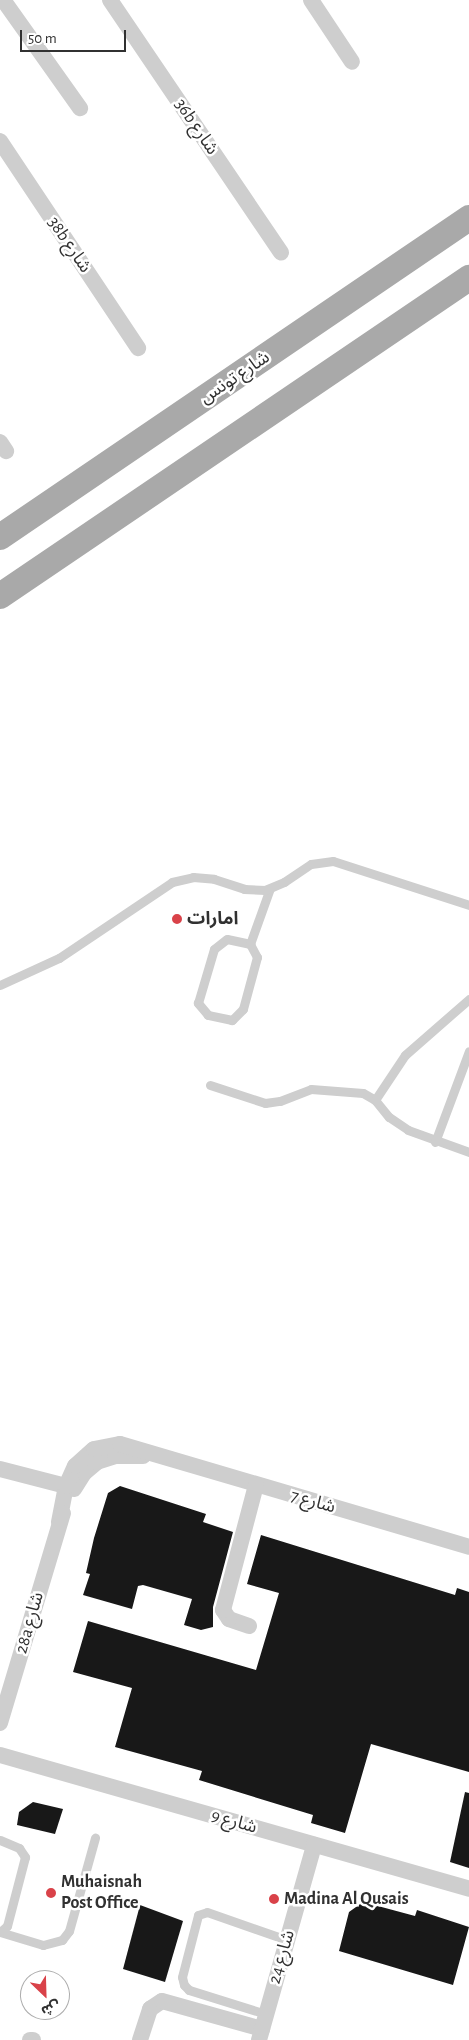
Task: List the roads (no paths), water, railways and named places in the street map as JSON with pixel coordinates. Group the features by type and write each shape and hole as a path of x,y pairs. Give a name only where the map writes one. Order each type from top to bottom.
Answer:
{"main road":[{"name":"شارع تونس","path":"0,537 469,218"},
{"path":"0,596 469,278"},
{"path":"262,420 336,387 469,299"}],"street":[{"name":"36b شارع","path":"110,0 281,253"},
{"path":"311,0 352,62"},
{"path":"6,4 80,108"},
{"name":"38b شارع","path":"0,141 138,348"},
{"name":"28a شارع","path":"0,1723 59,1522 66,1486 80,1460 102,1446 129,1445 158,1457"},
{"name":"28a شارع","path":"59,1522 72,1490 90,1467 115,1456 158,1457"},
{"name":"شارع 7","path":"158,1457 469,1547"},
{"path":"0,1469 66,1486"},
{"path":"249,1626 228,1619 223,1610 256,1486"},
{"name":"شارع 9","path":"0,1755 469,1890"},
{"name":"شارع 24","path":"262,2028 314,1845"},
{"path":"140,2040 150,2009 162,2001 262,2028"}],"lane":[{"path":"0,985 59,958 163,888 182,878 204,877 254,890 270,888 311,864 333,861 469,905"},
{"path":"250,944 270,888"},
{"path":"227,939 250,944 256,952 257,962 241,1014 226,1020 203,1012 198,998 217,944 227,939"},
{"path":"375,1100 405,1055 469,999"},
{"path":"435,1142 469,1051"},
{"path":"210,1085 265,1102 280,1101 311,1089 356,1092 375,1100 401,1126 435,1142 469,1152"},
{"path":"0,1840 19,1848 25,1857 6,1926 0,1932 43,1945 62,1940 69,1931 95,1838"},
{"path":"262,2028 189,1990 184,1985 182,1977 198,1915 208,1912 287,1940"}],"place":[{"name":"امارات","path":"177,919"},
{"name":"Muhaisnah Post Office","path":"51,1893"},
{"name":"Madina Al Qusais","path":"274,1899"}]}
